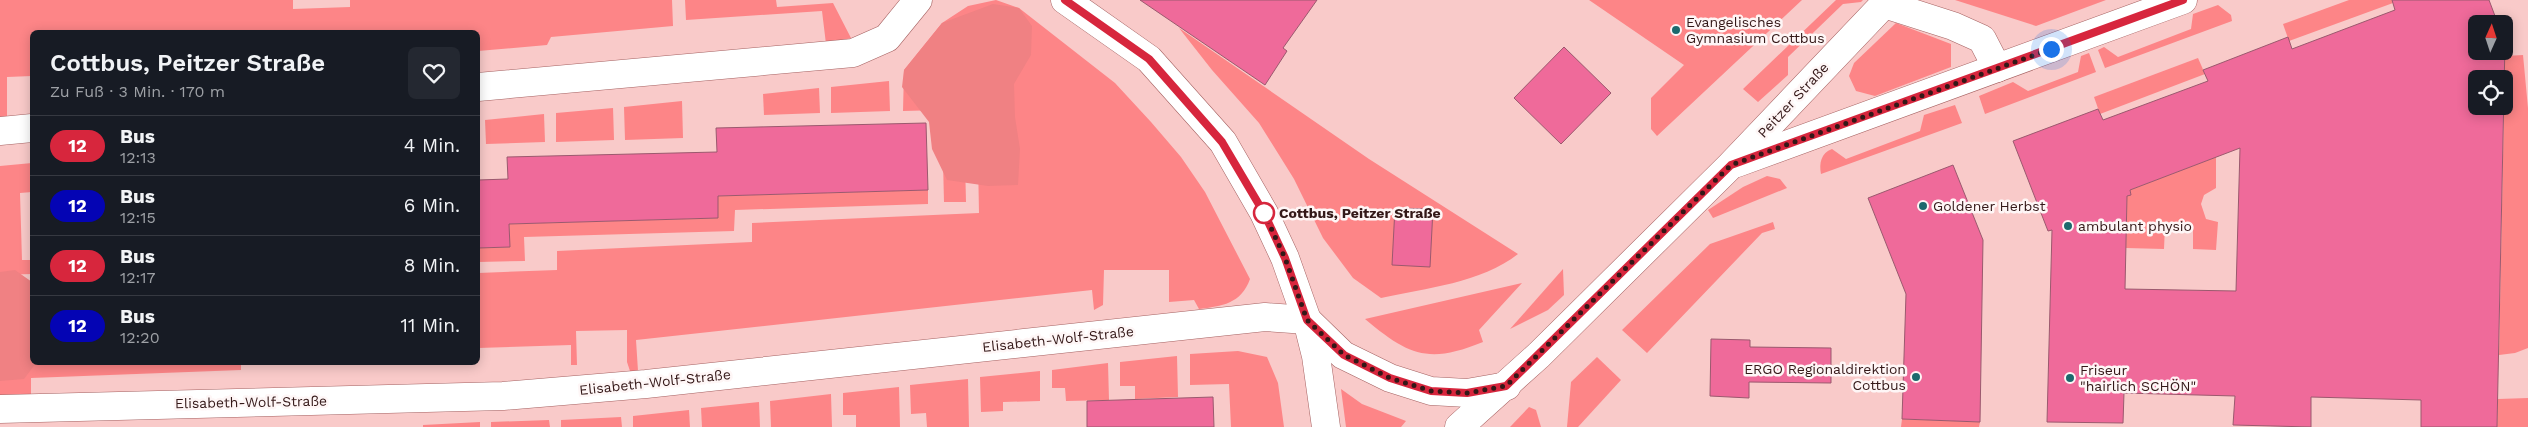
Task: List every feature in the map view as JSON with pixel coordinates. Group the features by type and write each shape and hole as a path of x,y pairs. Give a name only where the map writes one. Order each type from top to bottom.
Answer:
{"street":[{"path":"480,87 853,53 887,38 918,0"},
{"path":"1065,0 1149,59 1222,142 1264,213 1285,258 1307,320 1316,356 1326,427"},
{"path":"1731,165 2183,0"},
{"path":"1886,2 1953,26 1982,39 1997,68"},
{"name":"Peitzer Straße","path":"1459,427 1506,386 1731,165 1886,2"},
{"path":"0,131 30,128"},
{"name":"Elisabeth-Wolf-Straße","path":"0,409 503,396 646,384 1265,317 1307,320"},
{"path":"1307,320 1344,355 1390,378 1431,391 1467,393 1506,386"}],"shaded area":[{"path":"0,0 293,0 293,9 350,7 350,0 672,0 673,26 551,37 547,45 480,51 480,30 30,30 30,76 7,77 7,120 0,119"},
{"path":"685,0 776,0 777,7 833,3 851,38 826,44 822,11 686,20"},
{"path":"996,0 1019,8 1115,83 1151,122 1181,157 1205,192 1250,279 1236,299 1223,305 1199,309 1194,300 1169,302 1169,270 1104,270 1103,305 1094,310 1092,290 636,340 638,371 630,371 627,362 627,330 576,331 577,365 571,365 571,345 480,348 480,273 557,270 557,251 752,242 752,223 979,213 977,109 903,111 904,70 942,23 968,6"},
{"name":"Evangelisches Gymnasium Cottbus","path":"1589,0 1802,0 1657,136 1651,129 1651,98 1684,65"},
{"path":"1836,0 1863,0 1861,2 1843,4 1788,57 1788,75 1758,102 1743,89"},
{"path":"1955,0 2106,0 2036,26"},
{"path":"2349,0 2392,0 2393,3 2289,41 2283,24"},
{"path":"993,4 1019,8 1032,26 1031,55 1014,84 1015,117 1020,149 1018,185 988,186 947,180 932,149 929,122 902,87 904,70 942,23"},
{"path":"2218,5 2231,15 2232,21 2105,68 2098,50 2104,47 2118,57 2191,29 2193,14"},
{"path":"1896,23 1951,44 1951,67 1875,96 1856,91 1849,76 1854,63"},
{"path":"1179,28 1369,159 1518,254 1487,272 1470,278 1381,298 1353,278 1323,238 1294,179 1259,123 1212,70"},
{"path":"2089,53 2096,72 1985,114 1979,96 2013,82 2028,91 2078,72 2081,56"},
{"path":"2523,55 2528,108 2528,348 2515,353 2499,355 2504,115 2513,115 2513,70 2505,70 2505,60 2513,60 2513,56"},
{"path":"2198,58 2205,74 2100,114 2094,97"},
{"path":"889,81 890,111 831,113 831,87"},
{"path":"819,88 820,113 764,115 763,94"},
{"path":"682,101 683,138 625,140 624,107"},
{"path":"1955,105 1962,123 1821,174 1820,166 1822,159 1828,151 1832,149 1846,159 1920,131 1924,115"},
{"path":"613,108 614,140 556,142 556,113"},
{"path":"544,114 545,142 486,144 485,120"},
{"path":"942,121 964,121 966,202 944,202"},
{"path":"2216,157 2216,188 2204,195 2201,204 2206,219 2218,222 2216,250 2193,249 2193,227 2165,226 2164,249 2126,248 2127,196 2131,195 2130,190"},
{"path":"30,163 30,192 20,193 22,260 30,260 30,274 0,275 0,166"},
{"path":"1767,176 1780,179 1787,188 1713,218 1708,210 1743,187"},
{"path":"928,190 928,204 735,210 734,231 524,237 525,261 480,262 480,248 510,247 509,224 718,218 718,196"},
{"path":"1773,222 1775,229 1762,233 1647,353 1622,330 1710,244"},
{"path":"1563,269 1564,295 1548,310 1510,329"},
{"path":"15,270 30,281 30,365 34,365 24,379 0,381 0,272"},
{"path":"1522,283 1479,330 1483,342 1448,353 1420,353 1407,348 1380,332 1365,319"},
{"path":"0,290 30,358 30,365 241,365 241,370 31,378 31,395 0,395"},
{"path":"1238,351 1267,357 1278,383 1284,427 1231,427 1229,384 1190,385 1190,354"},
{"path":"1177,356 1178,397 1135,399 1135,386 1120,386 1120,362"},
{"path":"1597,357 1621,380 1578,427 1567,427 1571,382"},
{"path":"1108,363 1109,400 1066,401 1065,388 1052,388 1052,370"},
{"path":"1040,371 1040,401 1003,402 1003,411 981,412 980,377"},
{"path":"968,379 969,427 927,427 926,413 911,414 910,385"},
{"path":"899,387 900,427 856,427 856,415 843,415 843,393"},
{"path":"1341,389 1362,404 1406,421 1401,427 1346,427"},
{"path":"831,394 832,427 771,427 770,401"},
{"path":"2528,398 2528,427 2497,427 2498,399"},
{"path":"759,402 760,427 702,427 701,408"},
{"path":"1529,407 1536,410 1541,427 1510,427"},
{"path":"689,410 690,427 633,427 633,416"},
{"path":"621,417 622,427 561,427 561,420"},
{"path":"1902,419 1980,422 1979,427 1901,427"},
{"path":"549,420 550,427 491,427 491,422"},
{"path":"480,422 480,427 423,427 423,425"}],"building":[{"path":"1140,0 1317,0 1283,48 1287,51 1265,85"},
{"path":"2392,0 2489,0 2495,15 2468,15 2468,60 2505,60 2504,70 2468,70 2468,115 2504,115 2497,427 2421,427 2421,400 2311,397 2311,427 2233,425 2235,396 2124,393 2123,423 2047,422 2052,230 2048,231 2013,141 2098,109 2103,120 2208,81 2203,70 2288,37 2292,49 2395,10","holes":["2240,148 2236,291 2125,289 2127,196 2131,195 2130,190"]},
{"path":"1564,47 1611,93 1561,144 1514,98"},
{"path":"926,123 928,190 718,196 718,218 509,224 510,247 480,248 480,180 508,179 507,157 717,152 716,128"},
{"path":"1953,165 1983,240 1980,422 1902,419 1906,294 1868,198"},
{"path":"1395,208 1433,209 1430,267 1392,265"},
{"path":"1711,339 1750,340 1750,347 1831,348 1831,383 1749,382 1749,398 1710,396"},
{"path":"1213,397 1214,427 1087,427 1087,401"}],"bus line":[{"name":"12","path":"1065,0 1149,59 1222,142 1264,213 1285,258 1307,320 1344,355 1390,378 1431,391 1467,393 1506,386 1539,356 1731,165 2183,0"}],"place":[{"name":"Evangelisches Gymnasium Cottbus","path":"1676,30"},
{"name":"Goldener Herbst","path":"1923,206"},
{"name":"Cottbus, Peitzer Straße","path":"1264,213"},
{"name":"ambulant physio","path":"2068,226"},
{"name":"ERGO Regionaldirektion Cottbus","path":"1916,377"},
{"name":"Friseur \"hairlich SCHÖN\"","path":"2070,378"}],"route":[{"path":"1264,213 1285,258 1307,320 1344,355 1390,378 1431,391 1467,393 1506,386 1539,356 1731,165 2051,49"}]}
